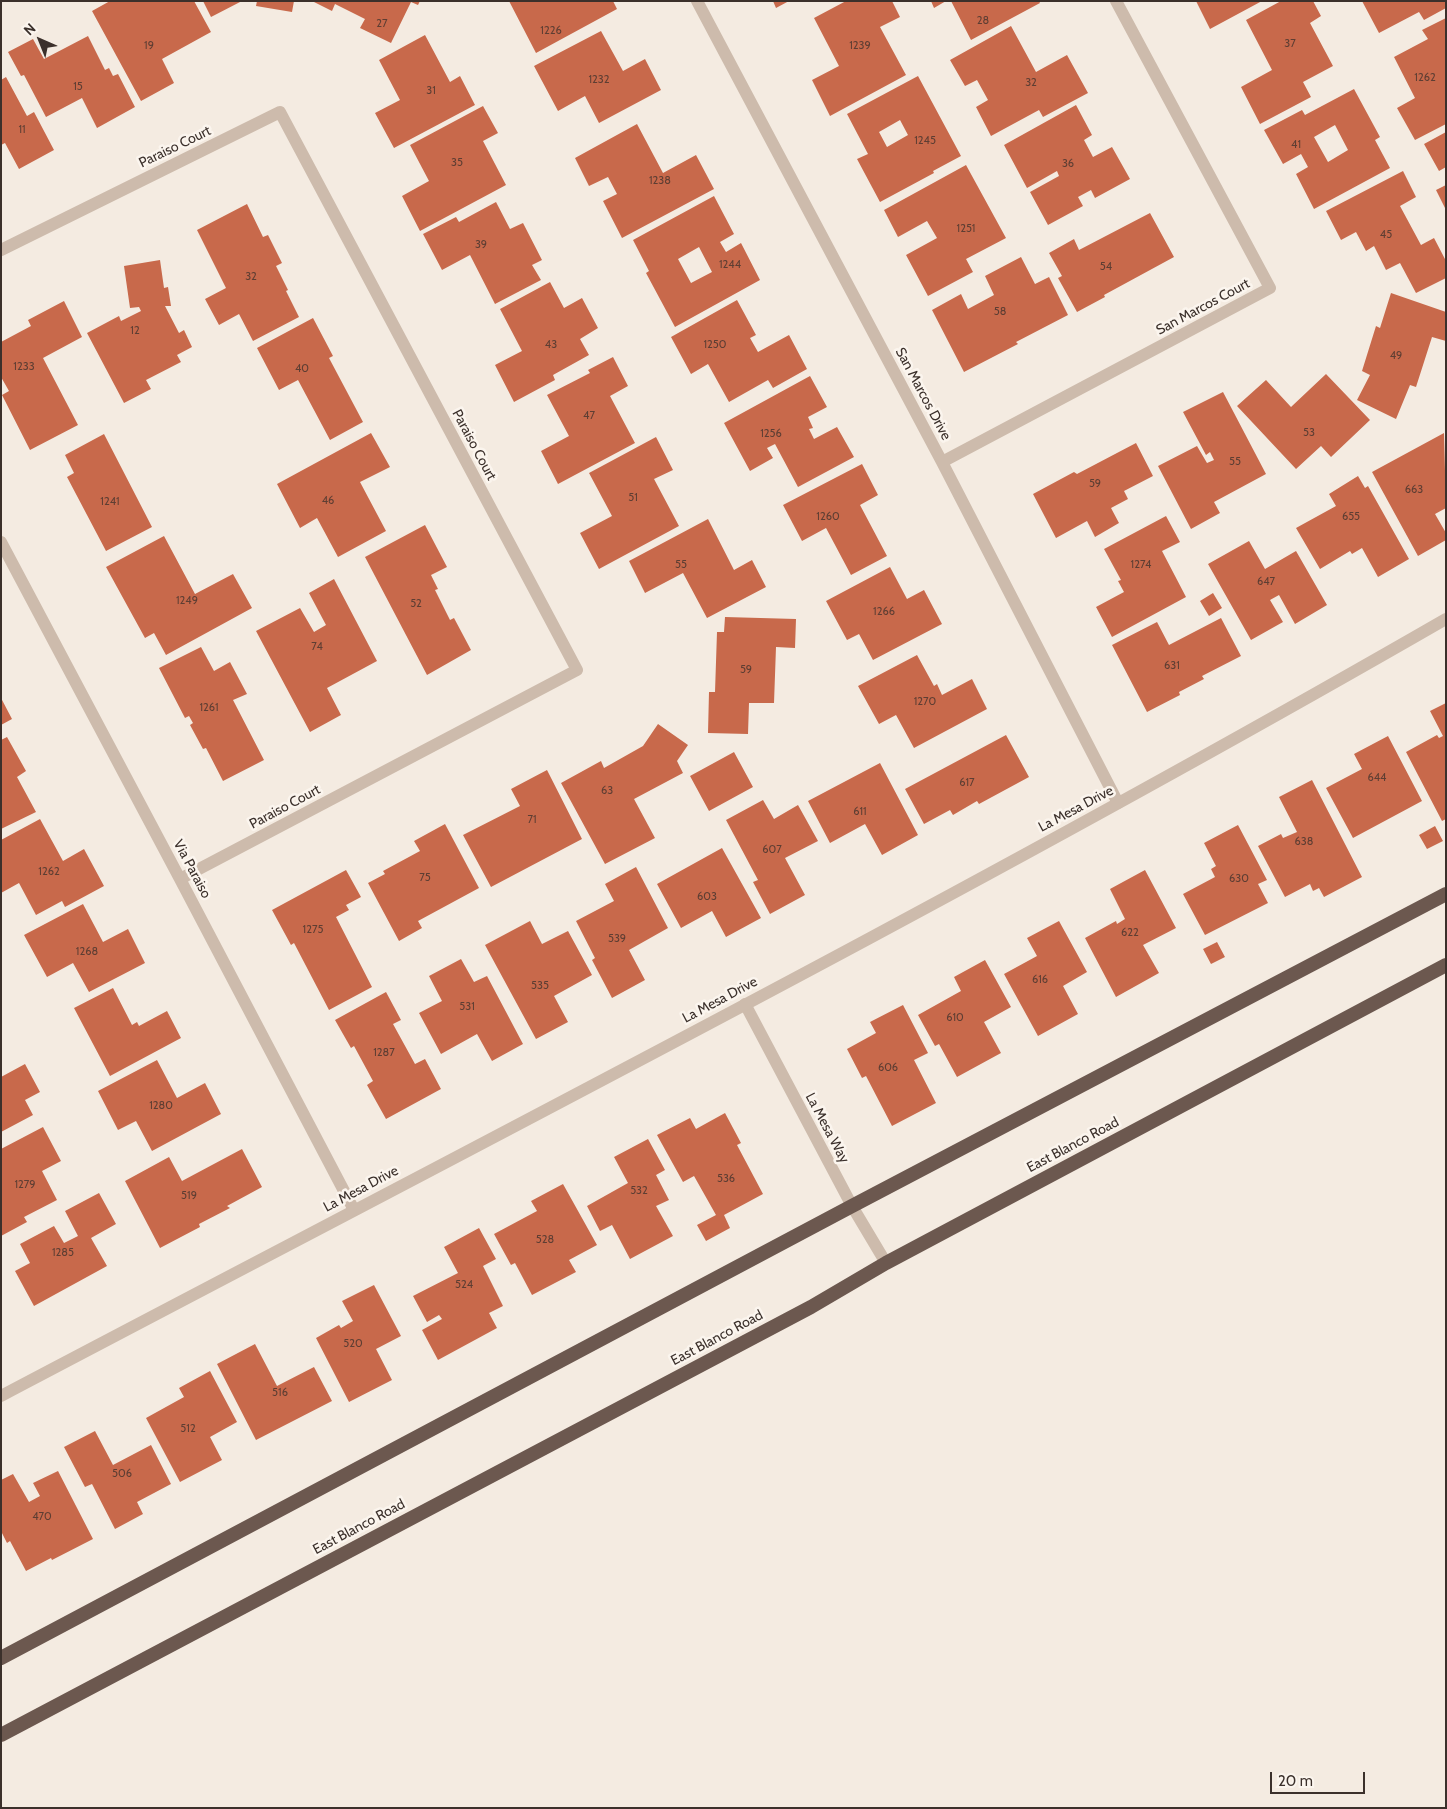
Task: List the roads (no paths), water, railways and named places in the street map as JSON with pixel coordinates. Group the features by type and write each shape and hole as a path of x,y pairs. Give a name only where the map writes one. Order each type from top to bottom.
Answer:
{"highway":[{"path":"1,1658 852,1206 1446,894"},
{"name":"East Blanco Road","path":"1,1735 810,1307 886,1264 1446,964"}],"street":[{"name":"San Marcos Drive","path":"697,1 942,462 1118,804"},
{"name":"San Marcos Court","path":"942,462 1270,288 1116,1"},
{"name":"Paraiso Court","path":"1,250 280,112 578,670 180,879"},
{"name":"Via Paraiso","path":"1,542 354,1210"},
{"name":"La Mesa Drive","path":"1,1396 745,1004 1118,804 1446,619"},
{"name":"La Mesa Way","path":"745,1004 852,1206 886,1264"}]}
